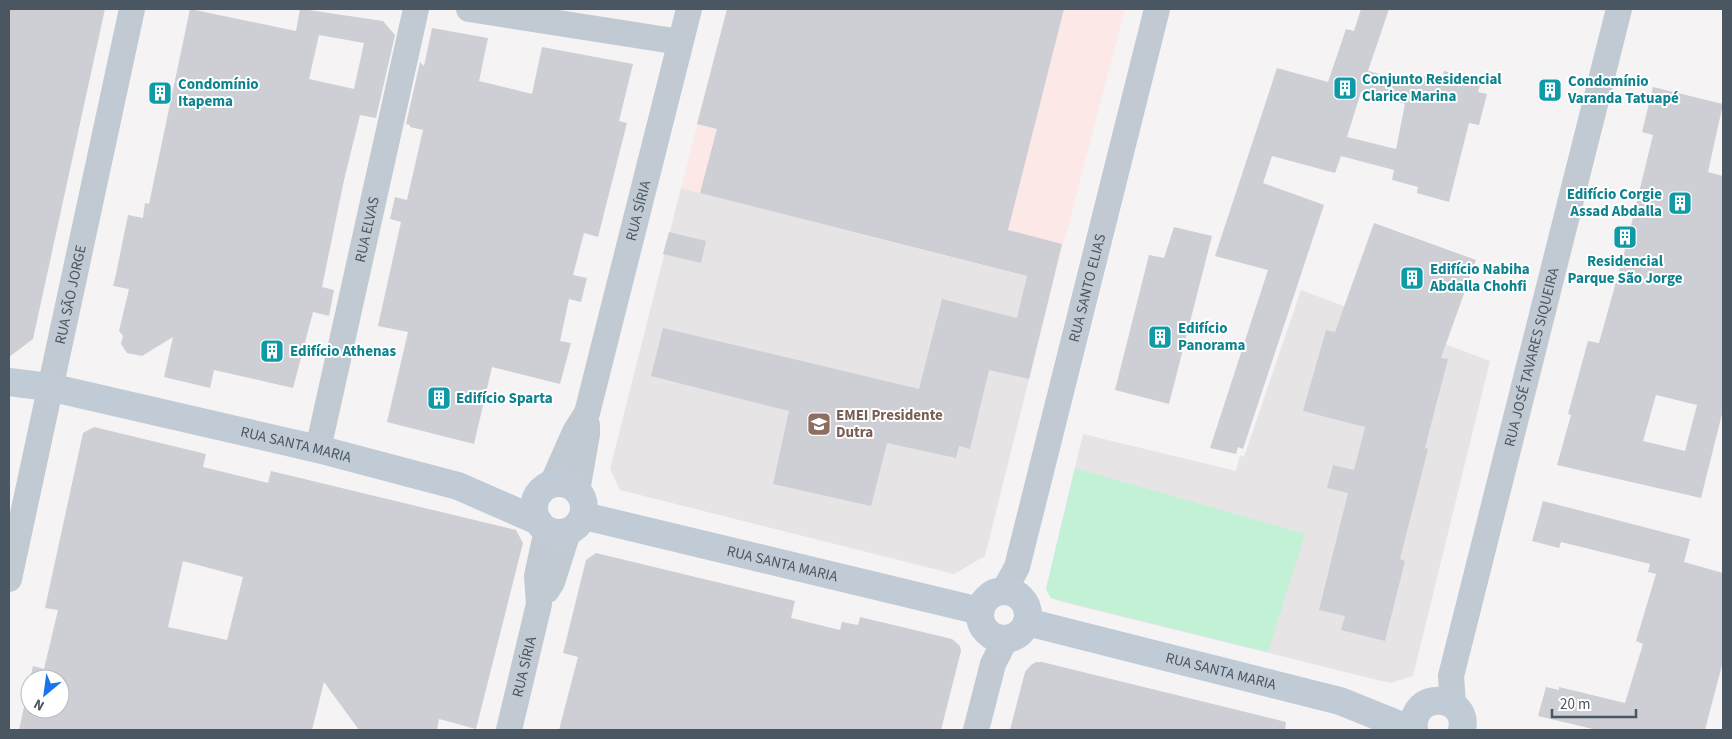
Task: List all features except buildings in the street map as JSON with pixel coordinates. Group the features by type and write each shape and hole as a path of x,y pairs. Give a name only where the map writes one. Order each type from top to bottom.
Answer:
{"street":[{"name":"RUA SÃO JORGE","path":"9,579 132,9"},
{"name":"RUA ELVAS","path":"318,449 416,9"},
{"path":"469,9 680,42"},
{"name":"RUA SÍRIA","path":"509,730 539,604 552,582 561,512 588,434 586,413 689,9"},
{"name":"RUA SANTO ELIAS","path":"1018,603 1017,567 1157,9"},
{"name":"RUA JOSÉ TAVARES SIQUEIRA","path":"1443,703 1619,9"},
{"name":"RUA SANTA MARIA","path":"9,382 49,387 318,449 561,512 980,611"},
{"path":"989,595 1018,603 1019,634 998,638 983,628 980,622 980,611 984,600 989,595"},
{"name":"RUA SANTA MARIA","path":"1018,603 1340,701 1413,730"},
{"path":"976,730 998,638"},
{"path":"1413,730 1415,715 1426,703 1443,703 1459,711 1462,718 1462,730"}],"shaded area":[{"path":"727,9 1125,9 1053,283 681,188"},
{"name":"EMEI Presidente Dutra","path":"681,188 1053,283 985,556 954,574 620,490 610,469"},
{"path":"1301,290 1490,361 1413,676 1390,683 1062,602 1051,598 1046,589 1083,434 1236,471 1240,455 1244,457"}],"green space":[{"path":"1075,468 1305,534 1268,652 1051,598 1046,589"}],"place":[{"name":"Conjunto Residencial Clarice Marina","path":"1345,88"},
{"name":"Condomínio Varanda Tatuapé","path":"1550,90"},
{"name":"Condomínio Itapema","path":"160,93"},
{"name":"Edifício Corgie Assad Abdalla","path":"1680,203"},
{"name":"Residencial Parque São Jorge","path":"1625,237"},
{"name":"Edifício Nabiha Abdalla Chohfi","path":"1412,278"},
{"name":"Edifício Panorama","path":"1160,337"},
{"name":"Edifício Athenas","path":"272,351"},
{"name":"Edifício Sparta","path":"439,398"},
{"name":"EMEI Presidente Dutra","path":"819,424"}]}
